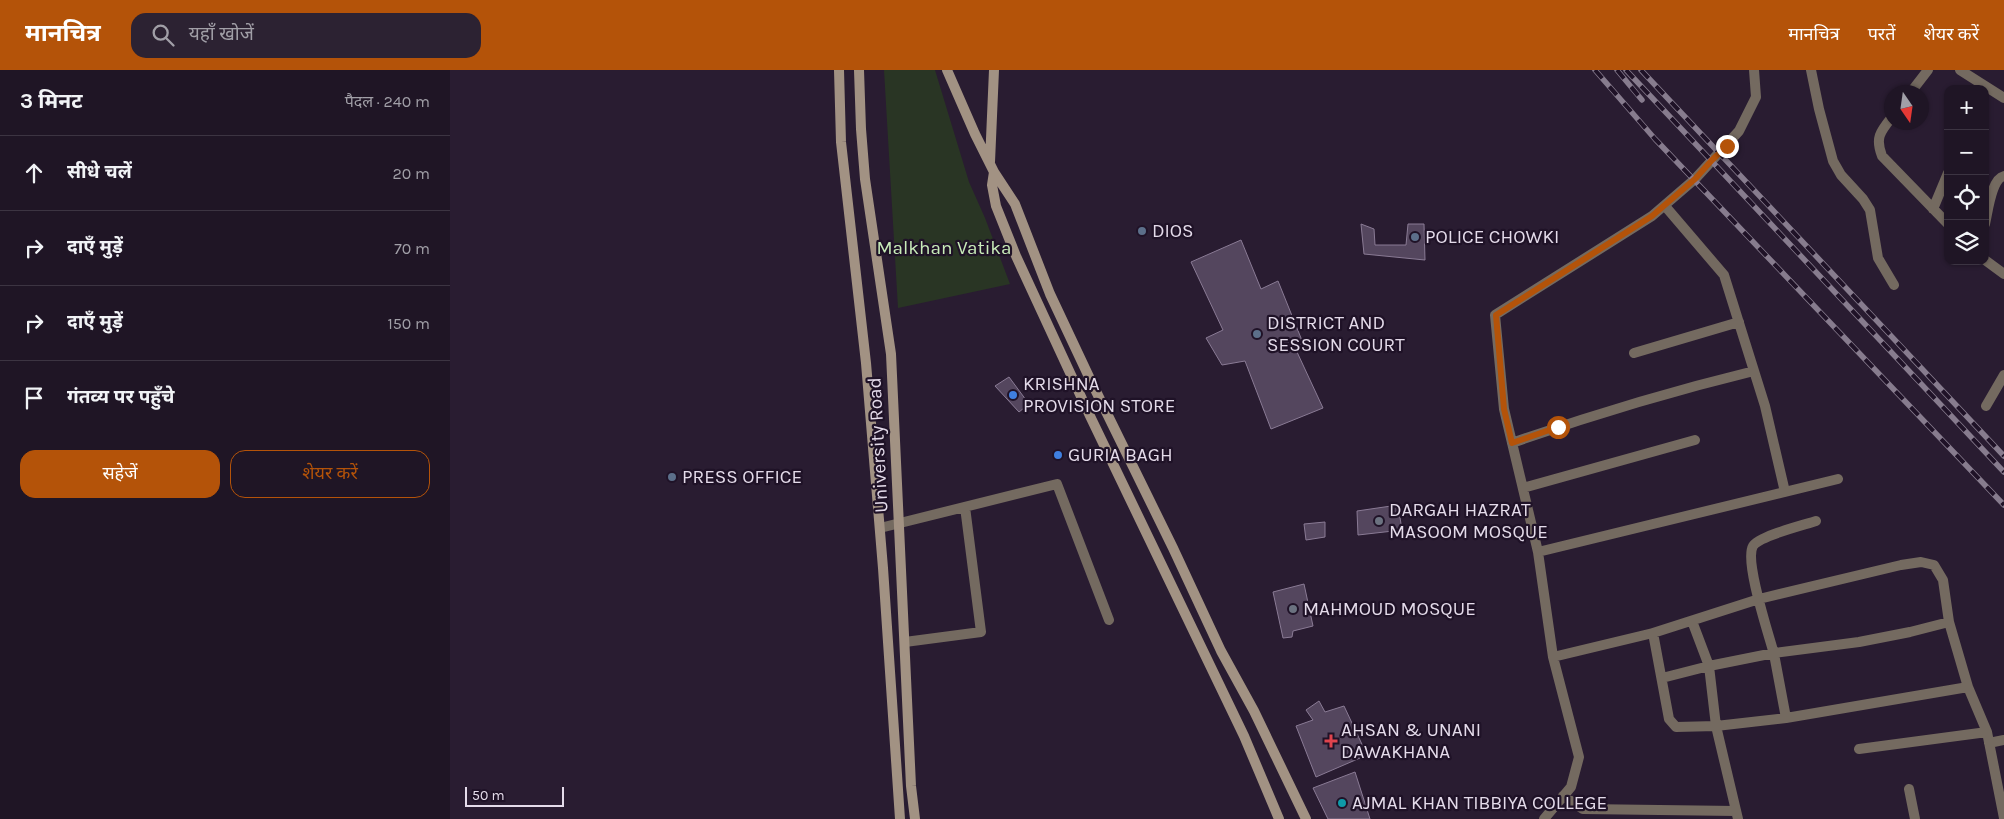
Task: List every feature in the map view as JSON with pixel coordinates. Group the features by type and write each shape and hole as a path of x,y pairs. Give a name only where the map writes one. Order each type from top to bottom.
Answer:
{"main road":[{"name":"University Road","path":"839,70 841,142 866,363 880,528 900,819"},
{"name":"University Road","path":"859,70 865,179 891,354 906,642 911,786 915,819"},
{"path":"947,70 975,134 992,167 1015,204 1050,294 1173,548 1221,652 1254,711 1306,819"},
{"path":"994,70 992,184 996,206 1016,256 1090,416 1244,736 1279,819"}],"street":[{"path":"1544,819 1571,787 1579,757 1553,657 1538,552 1504,409 1496,315 1665,206 1695,179 1739,131 1756,97 1754,70"},
{"path":"1811,70 1833,161 1841,175 1863,199 1870,210 1878,258 1894,285"},
{"path":"1916,85 1928,70"},
{"path":"1960,70 2004,98"},
{"path":"1989,94 1992,90"},
{"path":"1884,128 1878,137 1878,145 1882,156 1944,220"},
{"path":"1933,209 1947,175"},
{"path":"1986,220 1995,183 2000,177 2004,176"},
{"path":"1665,206 1724,275 1765,406 1785,492"},
{"path":"1989,263 2004,274"},
{"path":"1634,353 1739,322"},
{"path":"1512,443 1620,408 1694,386 1754,371"},
{"path":"1986,406 2004,375"},
{"path":"1523,488 1695,440"},
{"path":"1538,552 1838,479"},
{"path":"880,528 1057,484 1109,620"},
{"path":"906,642 981,632 965,507"},
{"path":"1786,718 1774,653 1750,558 1752,547 1757,542 1816,521"},
{"path":"1553,657 1654,633 1759,598 1921,562 1934,565 1943,580 1949,622 1968,687 1987,732 2004,818"},
{"path":"1563,796 1583,810 1737,815 1716,726 1709,666 1692,621"},
{"path":"1662,678 1774,653 1859,642 1949,622"},
{"path":"1654,633 1669,719 1676,727 1716,726 1786,718 1968,687"},
{"path":"1859,749 1987,732"},
{"path":"1989,742 2004,740"},
{"path":"1909,789 1915,819"}],"green space":[{"name":"Malkhan Vatika","path":"884,70 935,70 969,182 1010,284 898,308"}],"building":[{"name":"POLICE CHOWKI","path":"1361,224 1374,229 1375,245 1406,245 1408,224 1424,224 1425,260 1364,254"},
{"name":"DISTRICT AND SESSION COURT","path":"1241,240 1261,289 1278,281 1305,348 1297,352 1323,408 1271,429 1245,361 1222,365 1206,338 1223,330 1191,262"},
{"name":"KRISHNA PROVISION STORE","path":"1009,377 1029,404 1019,412 995,386"},
{"name":"DARGAH HAZRAT MASOOM MOSQUE","path":"1398,505 1402,530 1358,535 1357,511"},
{"path":"1325,522 1325,537 1306,540 1304,524"},
{"name":"MAHMOUD MOSQUE","path":"1304,584 1313,626 1293,631 1292,637 1283,638 1273,592"},
{"name":"AHSAN & UNANI DAWAKHANA","path":"1319,701 1325,712 1344,706 1367,755 1316,777 1296,726 1313,720 1306,710"},
{"name":"AJMAL KHAN TIBBIYA COLLEGE","path":"1355,772 1370,819 1328,819 1313,788"}],"railway":[{"path":"1595,70 1655,139 2004,505"},
{"path":"1617,70 1642,100"},
{"path":"1626,70 2004,472"},
{"path":"1641,70 2004,456"}],"place":[{"name":"DIOS","path":"1142,231"},
{"name":"POLICE CHOWKI","path":"1415,237"},
{"name":"DISTRICT AND SESSION COURT","path":"1257,334"},
{"name":"KRISHNA PROVISION STORE","path":"1013,395"},
{"name":"GURIA BAGH","path":"1058,455"},
{"name":"PRESS OFFICE","path":"672,477"},
{"name":"DARGAH HAZRAT MASOOM MOSQUE","path":"1379,521"},
{"name":"MAHMOUD MOSQUE","path":"1293,609"},
{"name":"AHSAN & UNANI DAWAKHANA","path":"1331,741"},
{"name":"AJMAL KHAN TIBBIYA COLLEGE","path":"1342,803"}],"route":[{"path":"1558,427 1512,443 1504,409 1496,315 1652,216 1695,179 1727,146"}]}
